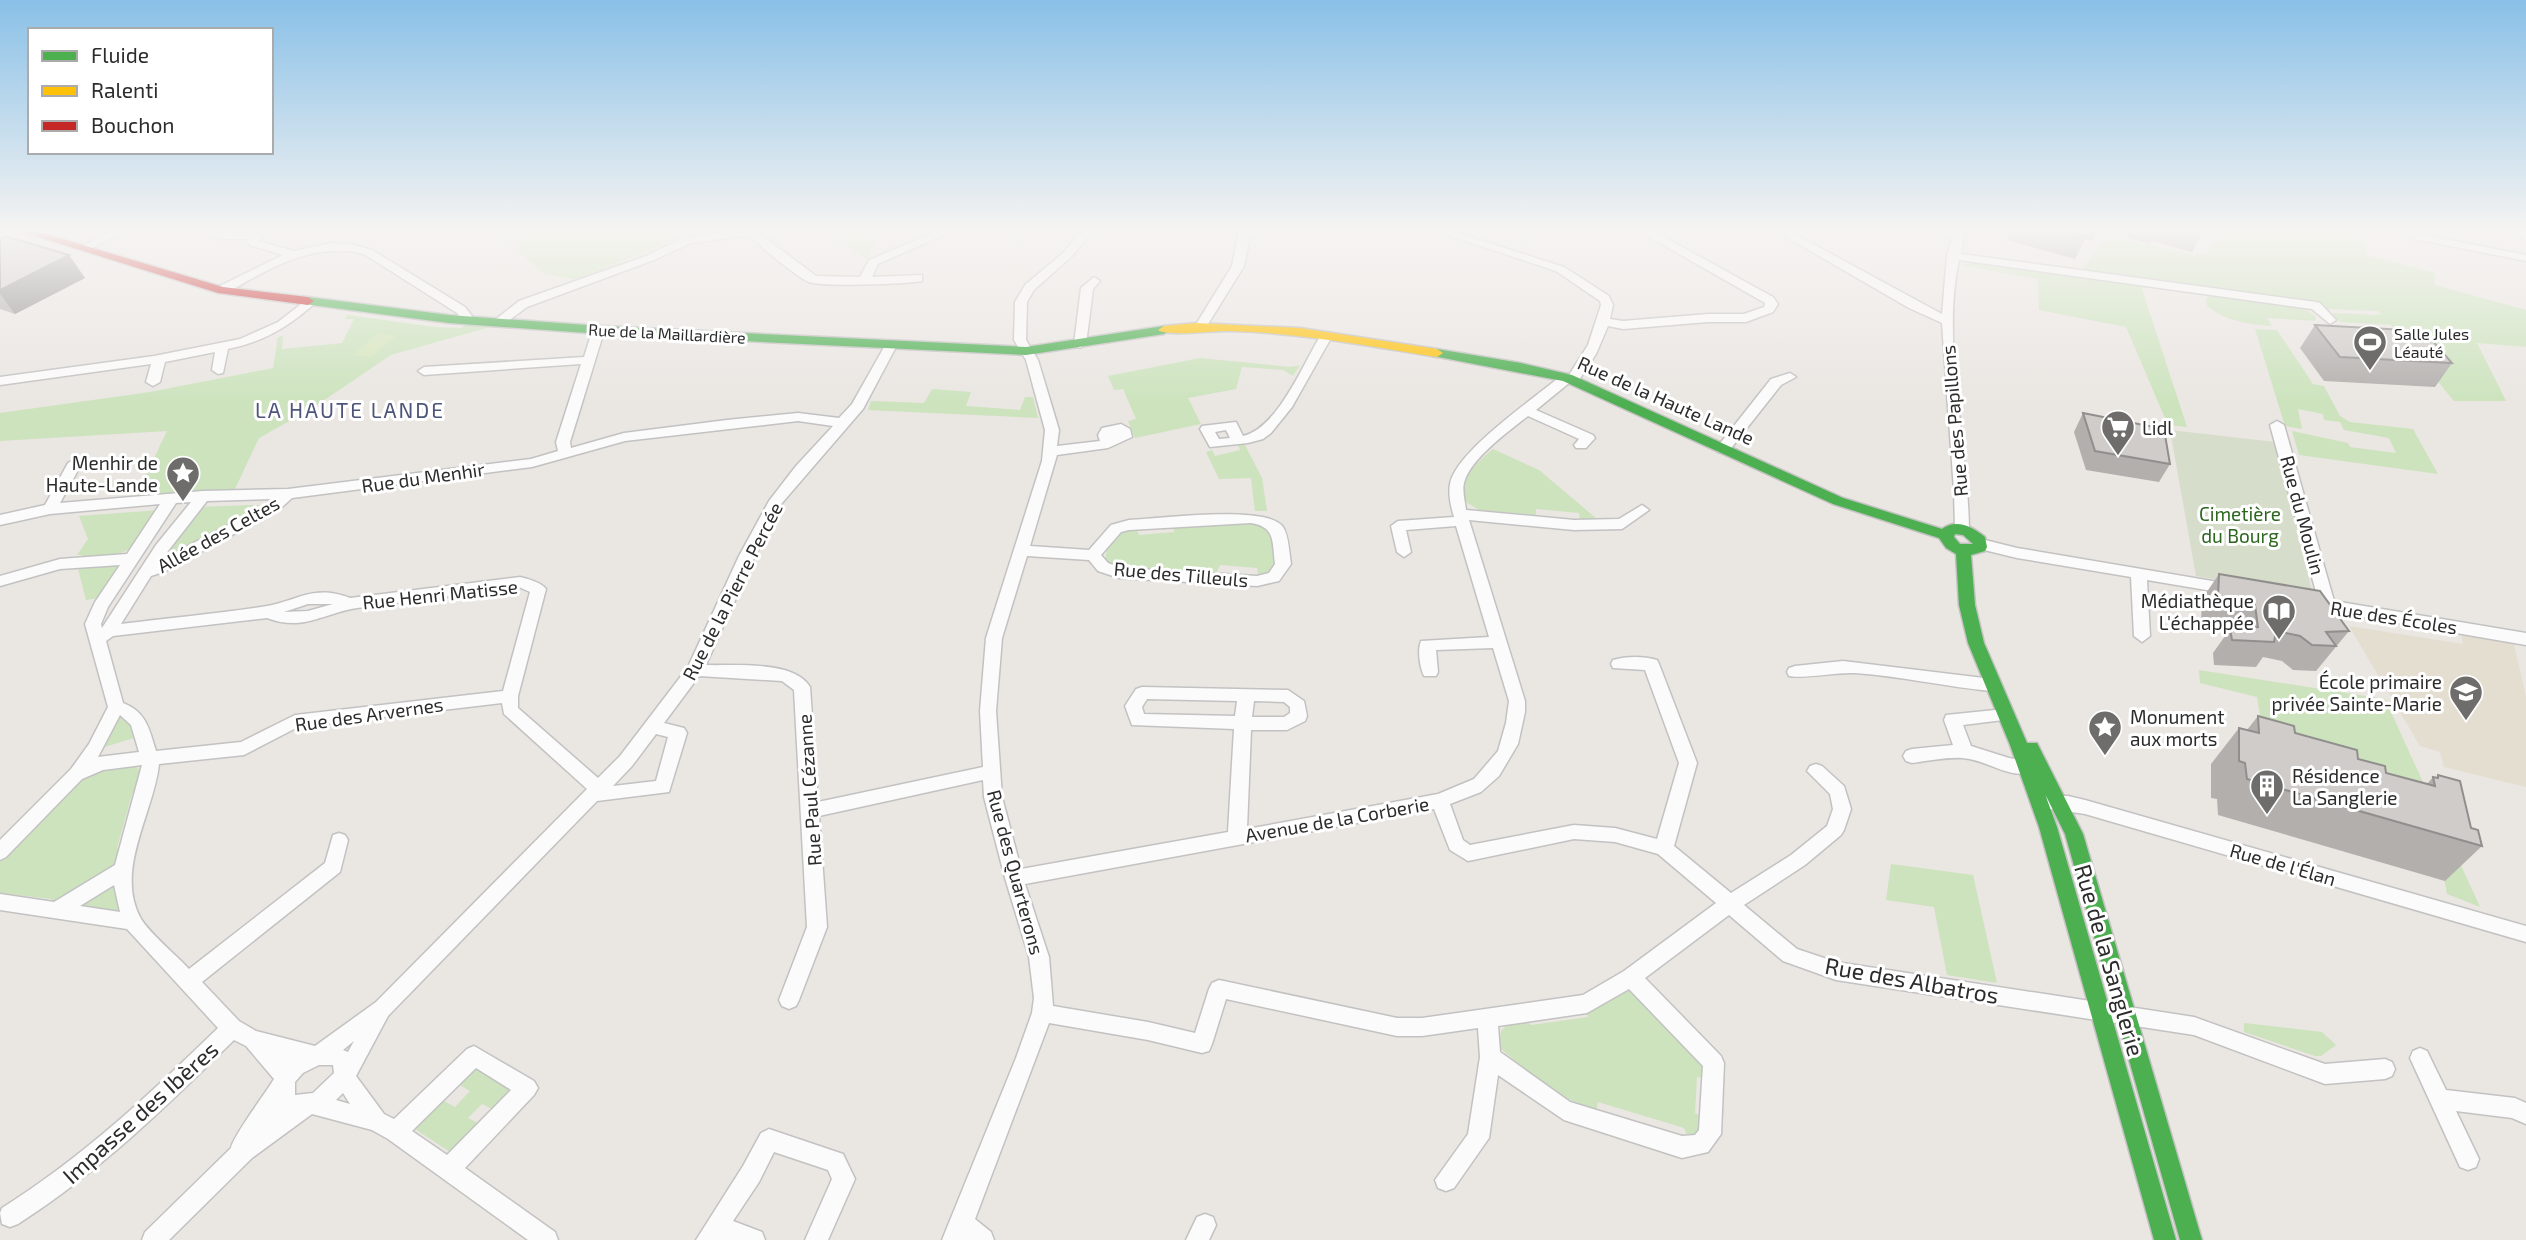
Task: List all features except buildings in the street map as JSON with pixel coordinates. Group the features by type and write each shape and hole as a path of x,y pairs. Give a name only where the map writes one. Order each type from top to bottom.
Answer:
{"street":[{"name":"Rue de la Maillardière","path":"218,289 497,323 1026,351"},
{"path":"427,289 465,313 463,320"},
{"path":"497,323 523,304 565,289"},
{"name":"Rue des Quarterons","path":"957,1231 1042,1013 1044,998 1040,957 999,823 990,772 991,662 1000,615 1051,452 1049,415 1032,360 1020,340 1023,294 1029,289"},
{"path":"1080,344 1087,289"},
{"path":"1201,326 1224,289"},
{"path":"1589,289 1605,299 1607,305 1603,321 1623,326 1708,318 1746,318 1769,309 1772,304 1769,300 1749,289"},
{"path":"1884,289 1945,320"},
{"name":"Rue des Papillons","path":"1949,289 1945,320 1962,529"},
{"path":"2192,289 2316,306 2330,320"},
{"path":"0,381 159,359 222,346 266,334 282,325 309,302"},
{"name":"Avenue de la Corberie","path":"1014,878 1440,801 1483,781 1507,749 1516,730 1517,701 1461,517 1457,500 1457,480 1489,442 1588,362 1603,321"},
{"name":"Rue de la Haute Lande","path":"1026,351 1201,326 1245,327 1521,367 1570,379 1838,501 1945,535"},
{"path":"566,455 564,442 596,338 601,330"},
{"path":"1238,440 1258,436 1273,426 1325,338"},
{"name":"Rue de la Pierre Percée","path":"317,1054 383,1008 626,761 695,670 747,556 776,501 858,405 891,345"},
{"path":"218,370 222,346"},
{"path":"153,383 159,359"},
{"path":"424,371 591,360"},
{"path":"1723,449 1776,382 1790,377"},
{"path":"1528,411 1588,438 1581,445"},
{"name":"Rue du Menhir","path":"4,515 203,496 288,494 532,463 624,437 727,424 798,417 844,423"},
{"name":"Rue du Moulin","path":"2277,425 2328,606"},
{"path":"1051,452 1107,443"},
{"path":"50,509 75,463"},
{"name":"Allée des Celtes","path":"147,572 275,506 288,494"},
{"name":"Allée des Celtes","path":"99,647 161,549 203,496"},
{"name":"Allée des Celtes","path":"116,707 93,624 171,499"},
{"path":"1404,552 1398,526 1461,517 1622,524 1642,510"},
{"name":"Rue des Tilleuls","path":"1020,550 1093,555 1103,567 1119,573 1257,581 1274,576 1283,564 1277,529 1269,521 1251,517 1116,528 1093,555"},
{"path":"1951,529 1962,529 1978,536 1981,544 1974,551 1963,551 1949,544 1945,535 1951,529"},
{"path":"1981,544 2017,553 2248,592"},
{"name":"Rue de la Sanglerie","path":"1963,551 1967,605 1976,643 2040,803 2102,1011 2165,1240"},
{"path":"0,581 60,564 133,559"},
{"path":"2138,574 2143,600 2140,612 2142,636"},
{"name":"Rue Henri Matisse","path":"108,631 268,612 282,619 326,614 349,604 520,582 538,589 510,696"},
{"name":"Rue des Écoles","path":"2292,600 2526,639"},
{"path":"1430,672 1427,645 1498,642"},
{"path":"1619,664 1651,664 1688,763 1664,848"},
{"path":"1795,672 1818,666 1894,671 1994,690"},
{"name":"Rue Paul Cézanne","path":"695,670 786,675 802,687 817,927 789,1000"},
{"name":"Rue de la Sanglerie","path":"1994,690 2042,766 2074,834 2191,1240"},
{"path":"1142,693 1288,696 1298,705 1299,716 1287,724 1243,723 1138,720 1133,706 1142,693"},
{"path":"1237,837 1246,695"},
{"path":"510,696 510,710 595,792 663,787 678,733 653,727"},
{"name":"Rue des Arvernes","path":"150,760 244,748 295,721 510,696"},
{"path":"0,852 76,774 95,748 116,707 129,712 139,722 151,765 123,870 122,890 132,922 232,1028 252,1039 317,1054 329,1053 342,1059 344,1073 356,1095 376,1121"},
{"path":"1964,751 1952,720 2006,715"},
{"path":"1912,756 1964,751 2009,765 2026,767"},
{"path":"76,774 109,761 150,760"},
{"path":"1042,1013 1148,1031 1202,1044 1219,989 1384,1026 1422,1027 1587,1004 1798,860 1835,831 1842,809 1838,790 1816,771"},
{"path":"811,811 990,772"},
{"name":"Rue des Albatros","path":"1440,801 1456,845 1468,853 1574,832 1615,835 1664,848 1790,955 1836,971 2124,1013 2194,1026 2325,1074 2385,1069"},
{"name":"Rue de l'Élan","path":"2040,803 2085,807 2526,933"},
{"path":"189,980 333,867 338,840"},
{"path":"57,910 123,870"},
{"path":"0,902 132,922"},
{"path":"1490,1057 1569,1112 1682,1147 1700,1145 1710,1135 1714,1063 1631,976"},
{"name":"Rue de la Pierre Percée","path":"344,1073 383,1008"},
{"path":"1446,1180 1478,1138 1490,1057 1487,1018"},
{"name":"Impasse des Ibères","path":"10,1216 52,1191 122,1134 232,1028"},
{"path":"252,1039 276,1063 284,1082 282,1094 289,1105 309,1105 376,1121 396,1132 547,1240"},
{"path":"153,1240 222,1170 262,1119 297,1065 317,1054"},
{"path":"396,1132 474,1056 527,1088 448,1170"},
{"path":"2420,1058 2468,1159"},
{"path":"222,1170 292,1114 336,1088 344,1073"},
{"path":"2440,1099 2515,1108 2526,1114"},
{"path":"709,1237 751,1174 769,1140 835,1161 844,1179 816,1240"},
{"path":"709,1237 729,1231 754,1240"},
{"path":"957,1231 983,1240"}],"shaded area":[{"name":"École primaire privée Sainte-Marie","path":"2349,626 2463,644 2461,634 2514,644 2526,697 2526,787 2444,767 2440,752 2420,746"}],"green space":[{"path":"2038,289 2142,289 2187,427 2168,425 2126,327 2039,310"},
{"path":"2204,289 2448,289 2526,310 2526,347 2477,343 2506,401 2454,401 2391,325 2340,322 2332,313 2381,315 2378,311 2325,309 2322,305"},
{"path":"2212,295 2285,304 2310,312 2316,318 2315,321 2267,318 2272,326 2246,323 2221,315 2207,306 2206,298"},
{"path":"347,315 435,327 462,328 465,324 490,327 391,355 311,409 259,438 234,491 205,490 136,496 167,431 0,441 0,413 150,392 273,368 278,337 283,336 282,349 342,343 354,319 345,319"},
{"path":"2255,329 2277,330 2313,384 2324,386 2340,416 2350,422 2413,429 2438,474 2299,455 2292,431 2348,443 2350,447 2396,453 2389,438 2344,430 2340,422 2324,420 2323,414 2298,409 2302,429 2285,426"},
{"path":"378,333 396,336 371,357 353,355"},
{"path":"1200,358 1291,367 1300,365 1293,376 1283,370 1242,367 1236,389 1188,398 1201,424 1135,438 1128,421 1136,419 1123,389 1114,390 1108,376"},
{"path":"932,389 971,392 966,406 1020,410 1025,397 1033,397 1038,418 868,410 871,401 924,403"},
{"name":"Cimetière du Bourg","path":"2170,430 2275,442 2313,595 2196,576"},
{"path":"1244,443 1262,478 1267,511 1255,511 1251,478 1219,479 1206,452 1212,450 1215,456 1240,450 1238,444"},
{"path":"1493,449 1539,470 1597,519 1580,519 1579,513 1536,509 1536,515 1479,510 1463,500 1465,484 1471,471"},
{"path":"268,505 156,564 198,507"},
{"path":"160,510 133,547 101,556 81,558 82,555 77,555 88,539 79,516"},
{"path":"1256,522 1266,529 1274,549 1273,568 1265,575 1258,576 1257,568 1220,565 1216,574 1114,568 1106,563 1107,550 1113,539 1136,528 1139,535 1174,532 1173,526"},
{"path":"77,565 117,565 119,569 99,598 86,600"},
{"path":"2199,670 2385,699 2480,907 2447,894 2442,866 2268,762 2257,697 2200,683"},
{"path":"118,717 130,721 137,737 98,749"},
{"path":"134,765 142,772 141,785 132,794 117,848 121,854 109,873 51,904 51,899 0,893 0,858 16,847 84,773"},
{"path":"1891,864 1973,875 1997,983 1947,975 1934,907 1886,900"},
{"path":"113,885 119,910 115,913 80,909 78,903"},
{"path":"1626,988 1637,991 1704,1058 1707,1078 1697,1077 1695,1113 1704,1118 1703,1133 1688,1137 1684,1128 1598,1102 1596,1113 1542,1085 1499,1047 1501,1031 1510,1022 1526,1020 1531,1025 1588,1017 1586,1011 1595,1009"},
{"path":"2244,1023 2322,1032 2336,1045 2321,1056 2315,1056 2244,1032"},
{"path":"476,1066 514,1090 496,1111 482,1104 468,1118 480,1124 450,1152 415,1129 442,1100 455,1107 470,1091 458,1084"}],"traffic: fast":[{"path":"308,301 449,319 601,330 1026,351 1164,330"},
{"path":"1437,353 1521,367 1567,378 1838,501 1945,535"},
{"path":"1951,529 1967,530 1980,540 1980,547 1969,551 1959,550 1945,535 1951,529"},
{"path":"1963,551 1967,605 1976,643 2019,745 2048,827 2165,1240"},
{"path":"2031,748 2074,834 2191,1240"}],"traffic: slow":[{"path":"1164,330 1196,327 1265,329 1437,353"}],"traffic: jam":[{"path":"218,289 308,301"}],"place":[{"name":"Salle Jules Léauté","path":"2370,372"},
{"name":"Lidl","path":"2118,457"},
{"name":"Menhir de Haute-Lande","path":"183,503"},
{"name":"Médiathèque L'échappée","path":"2279,641"},
{"name":"École primaire privée Sainte-Marie","path":"2466,722"},
{"name":"Monument aux morts","path":"2105,757"},
{"name":"Résidence La Sanglerie","path":"2267,816"}],"district":[{"name":"LA HAUTE LANDE","path":"350,409"}]}
